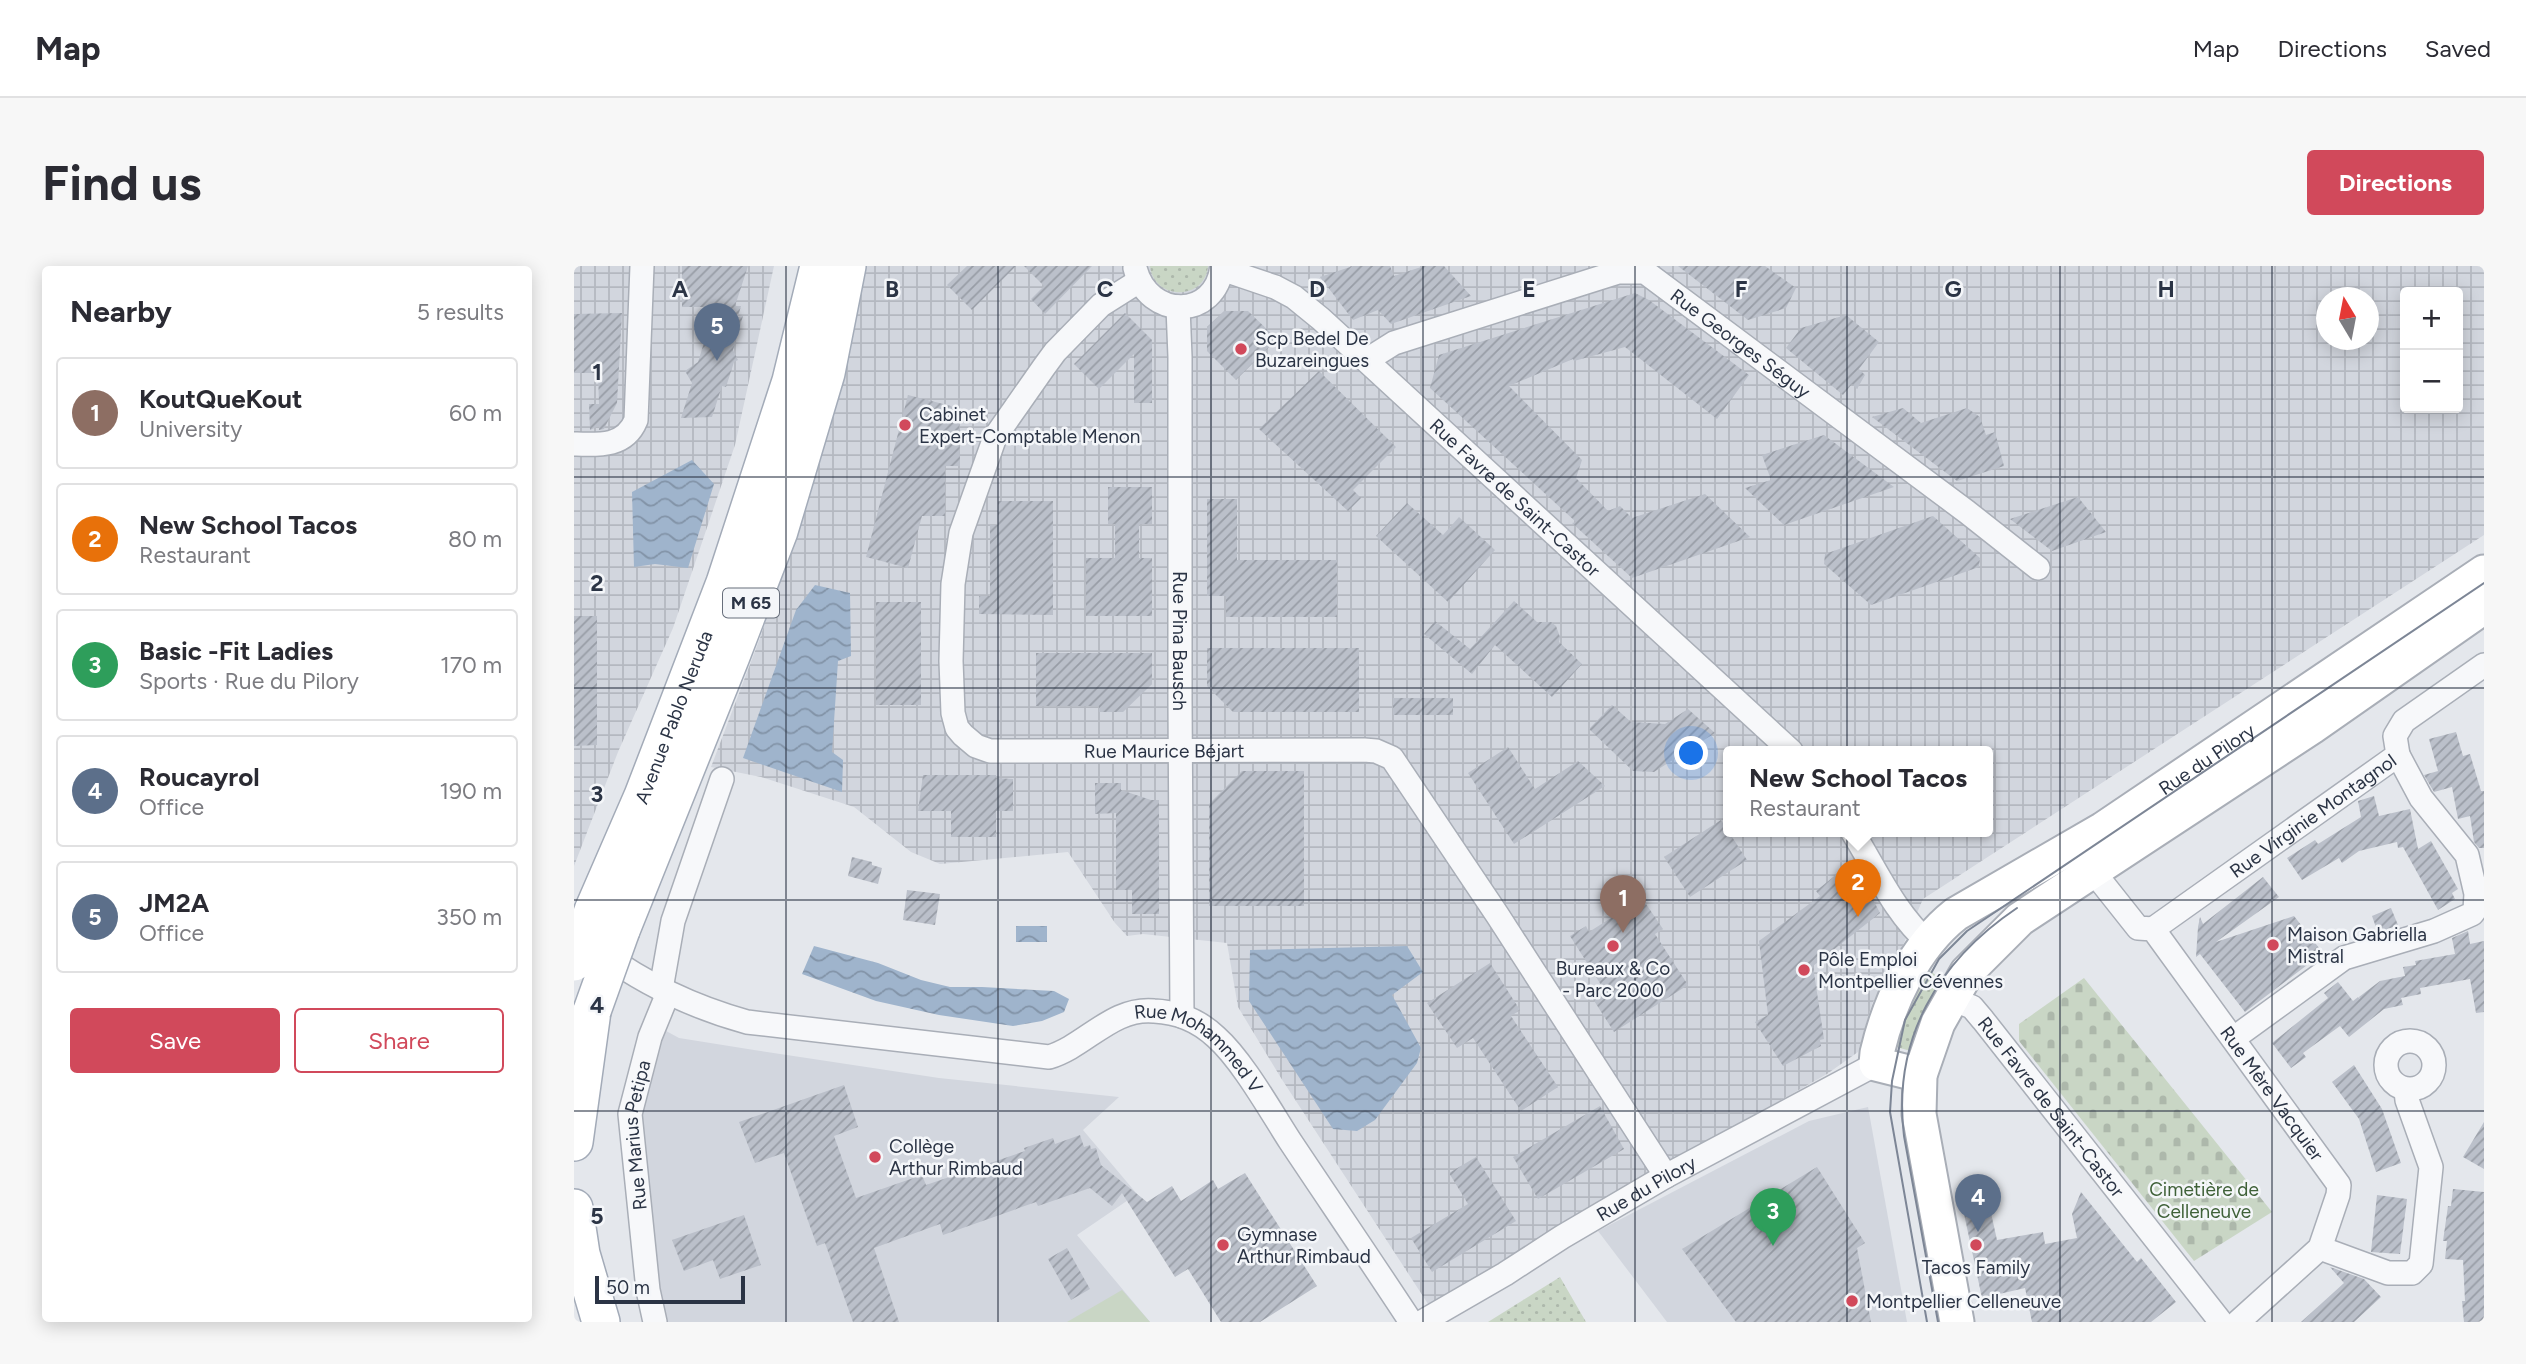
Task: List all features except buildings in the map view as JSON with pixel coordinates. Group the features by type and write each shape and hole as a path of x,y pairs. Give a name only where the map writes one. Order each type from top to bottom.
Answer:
{"main road":[{"name":"Avenue Pablo Neruda","path":"596,924 725,583 791,380 818,266"},
{"name":"Avenue Pablo Neruda","path":"574,962 596,924 731,656 779,531 826,373 847,266"},
{"name":"Rue du Pilory","path":"1876,1064 1881,1037 1900,985 1942,925 1956,914 2103,829 2484,572"},
{"name":"Rue du Pilory","path":"1956,1322 1919,1114 1920,1075 1938,1023 1960,986 2020,919 2312,727 2484,607"},
{"name":"M 65","path":"574,1054 592,1011 596,924"},
{"path":"1929,943 1960,986"},
{"path":"574,1142 592,1011"},
{"path":"1876,1064 1920,1075"},
{"path":"574,1208 581,1254 601,1322"}],"street":[{"path":"574,444 596,445 622,439 632,430 636,420 642,266"},
{"path":"1137,274 1154,300 1178,307 1190,306 1202,300 1219,281 1222,267"},
{"name":"Rue Favre de Saint-Castor","path":"1222,267 1294,297 1367,360 1786,746"},
{"name":"Rue Georges Séguy","path":"1367,360 1394,343 1605,276 1618,272 1645,272 1945,495 2038,568"},
{"name":"Rue Maurice Béjart","path":"1137,274 1101,305 1055,352 995,438 961,533 953,584 951,661 953,713 957,728 976,746 990,751 1364,750 1376,751 1392,758 1666,1176"},
{"name":"Rue Pina Bausch","path":"1178,307 1182,1016"},
{"name":"Rue Virginie Montagnol","path":"2153,929 2398,755 2395,736 2404,721 2484,665"},
{"path":"2234,1038 2344,958 2434,931 2472,914 2475,910 2476,894 2467,855 2421,798 2398,755"},
{"name":"Rue Marius Petipa","path":"655,1322 648,1290 631,1114 664,991 673,921 722,779"},
{"path":"1856,837 1901,912 1915,931 1929,943"},
{"name":"Rue Mère Vacquier","path":"2092,870 2138,928 2153,929 2339,1185 2320,1248 2238,1322"},
{"name":"Rue Mohammed V","path":"596,924 630,973 706,1010 747,1021 1049,1057 1082,1041 1117,1017 1138,1011 1182,1016 1201,1025 1218,1038 1237,1063 1410,1322"},
{"name":"Rue Favre de Saint-Castor","path":"1960,986 1972,1007 2221,1322"},
{"name":"Rue du Pilory","path":"1422,1322 1666,1176 1876,1064"},
{"path":"2320,1248 2388,1273 2412,1273 2421,1264 2431,1167 2407,1100 2406,1090"}],"shaded area":[{"path":"574,266 774,266 735,445 673,628 618,752 574,866"},
{"path":"861,266 2484,266 2484,535 1923,899 1903,945 1872,1004 1858,1052 1827,1074 1570,1220 1430,1307 1238,1007 1227,943 1143,934 1127,936 1115,923 1068,852 940,864 911,852 854,807 761,777 711,767 760,638 826,437"},
{"name":"Collège Arthur Rimbaud","path":"657,1026 679,1038 754,1050 939,1078 1119,1097 1083,1130 1137,1194 1077,1235 1150,1322 660,1322 638,1112"},
{"path":"1868,1107 1907,1322 1667,1322 1598,1231 1809,1121"}],"green space":[{"path":"1150,266 1208,266 1205,277 1198,286 1179,292 1160,286"},
{"path":"1924,970 1929,970 1945,982 1914,1052 1893,1046"},
{"name":"Cimetière de Celleneuve","path":"2084,978 2272,1212 2194,1261 2019,1041 2019,1024"},
{"path":"1560,1277 1586,1322 1488,1322"},
{"path":"1122,1290 1150,1322 1067,1322"}],"water":[{"path":"692,460 714,484 688,568 655,564 634,567 632,492"},
{"path":"815,585 850,593 851,656 838,661 832,752 843,760 842,792 743,758 796,610"},
{"path":"1016,926 1047,926 1047,942 1016,942"},
{"path":"814,946 878,963 921,980 950,987 1054,991 1069,999 1064,1012 1042,1021 1013,1026 939,1015 876,1001 802,974"},
{"path":"1407,946 1423,972 1392,995 1421,1048 1417,1063 1375,1120 1357,1131 1333,1129 1249,1001 1250,950"}],"tram line":[{"path":"1927,1322 1890,1112 1892,1081 1905,1020 1939,959 1967,931 2484,583"},
{"path":"1938,1322 1904,1136 1902,1101 1905,1067 1926,1006 1943,978 1964,952 2017,908"}],"place":[{"name":"Scp Bedel De Buzareingues","path":"1241,349"},
{"name":"JM2A","path":"717,361"},
{"name":"Cabinet Expert-Comptable Menon","path":"905,425"},
{"name":"New School Tacos","path":"1858,917"},
{"name":"KoutQueKout","path":"1623,933"},
{"name":"Maison Gabriella Mistral","path":"2273,945"},
{"name":"Bureaux & Co - Parc 2000","path":"1613,946"},
{"name":"Pôle Emploi Montpellier Cévennes","path":"1804,970"},
{"name":"Collège Arthur Rimbaud","path":"875,1157"},
{"name":"Roucayrol","path":"1978,1232"},
{"name":"Gymnase Arthur Rimbaud","path":"1223,1245"},
{"name":"Tacos Family","path":"1976,1245"},
{"name":"Basic -Fit Ladies","path":"1773,1246"},
{"name":"Montpellier Celleneuve","path":"1852,1301"}]}
